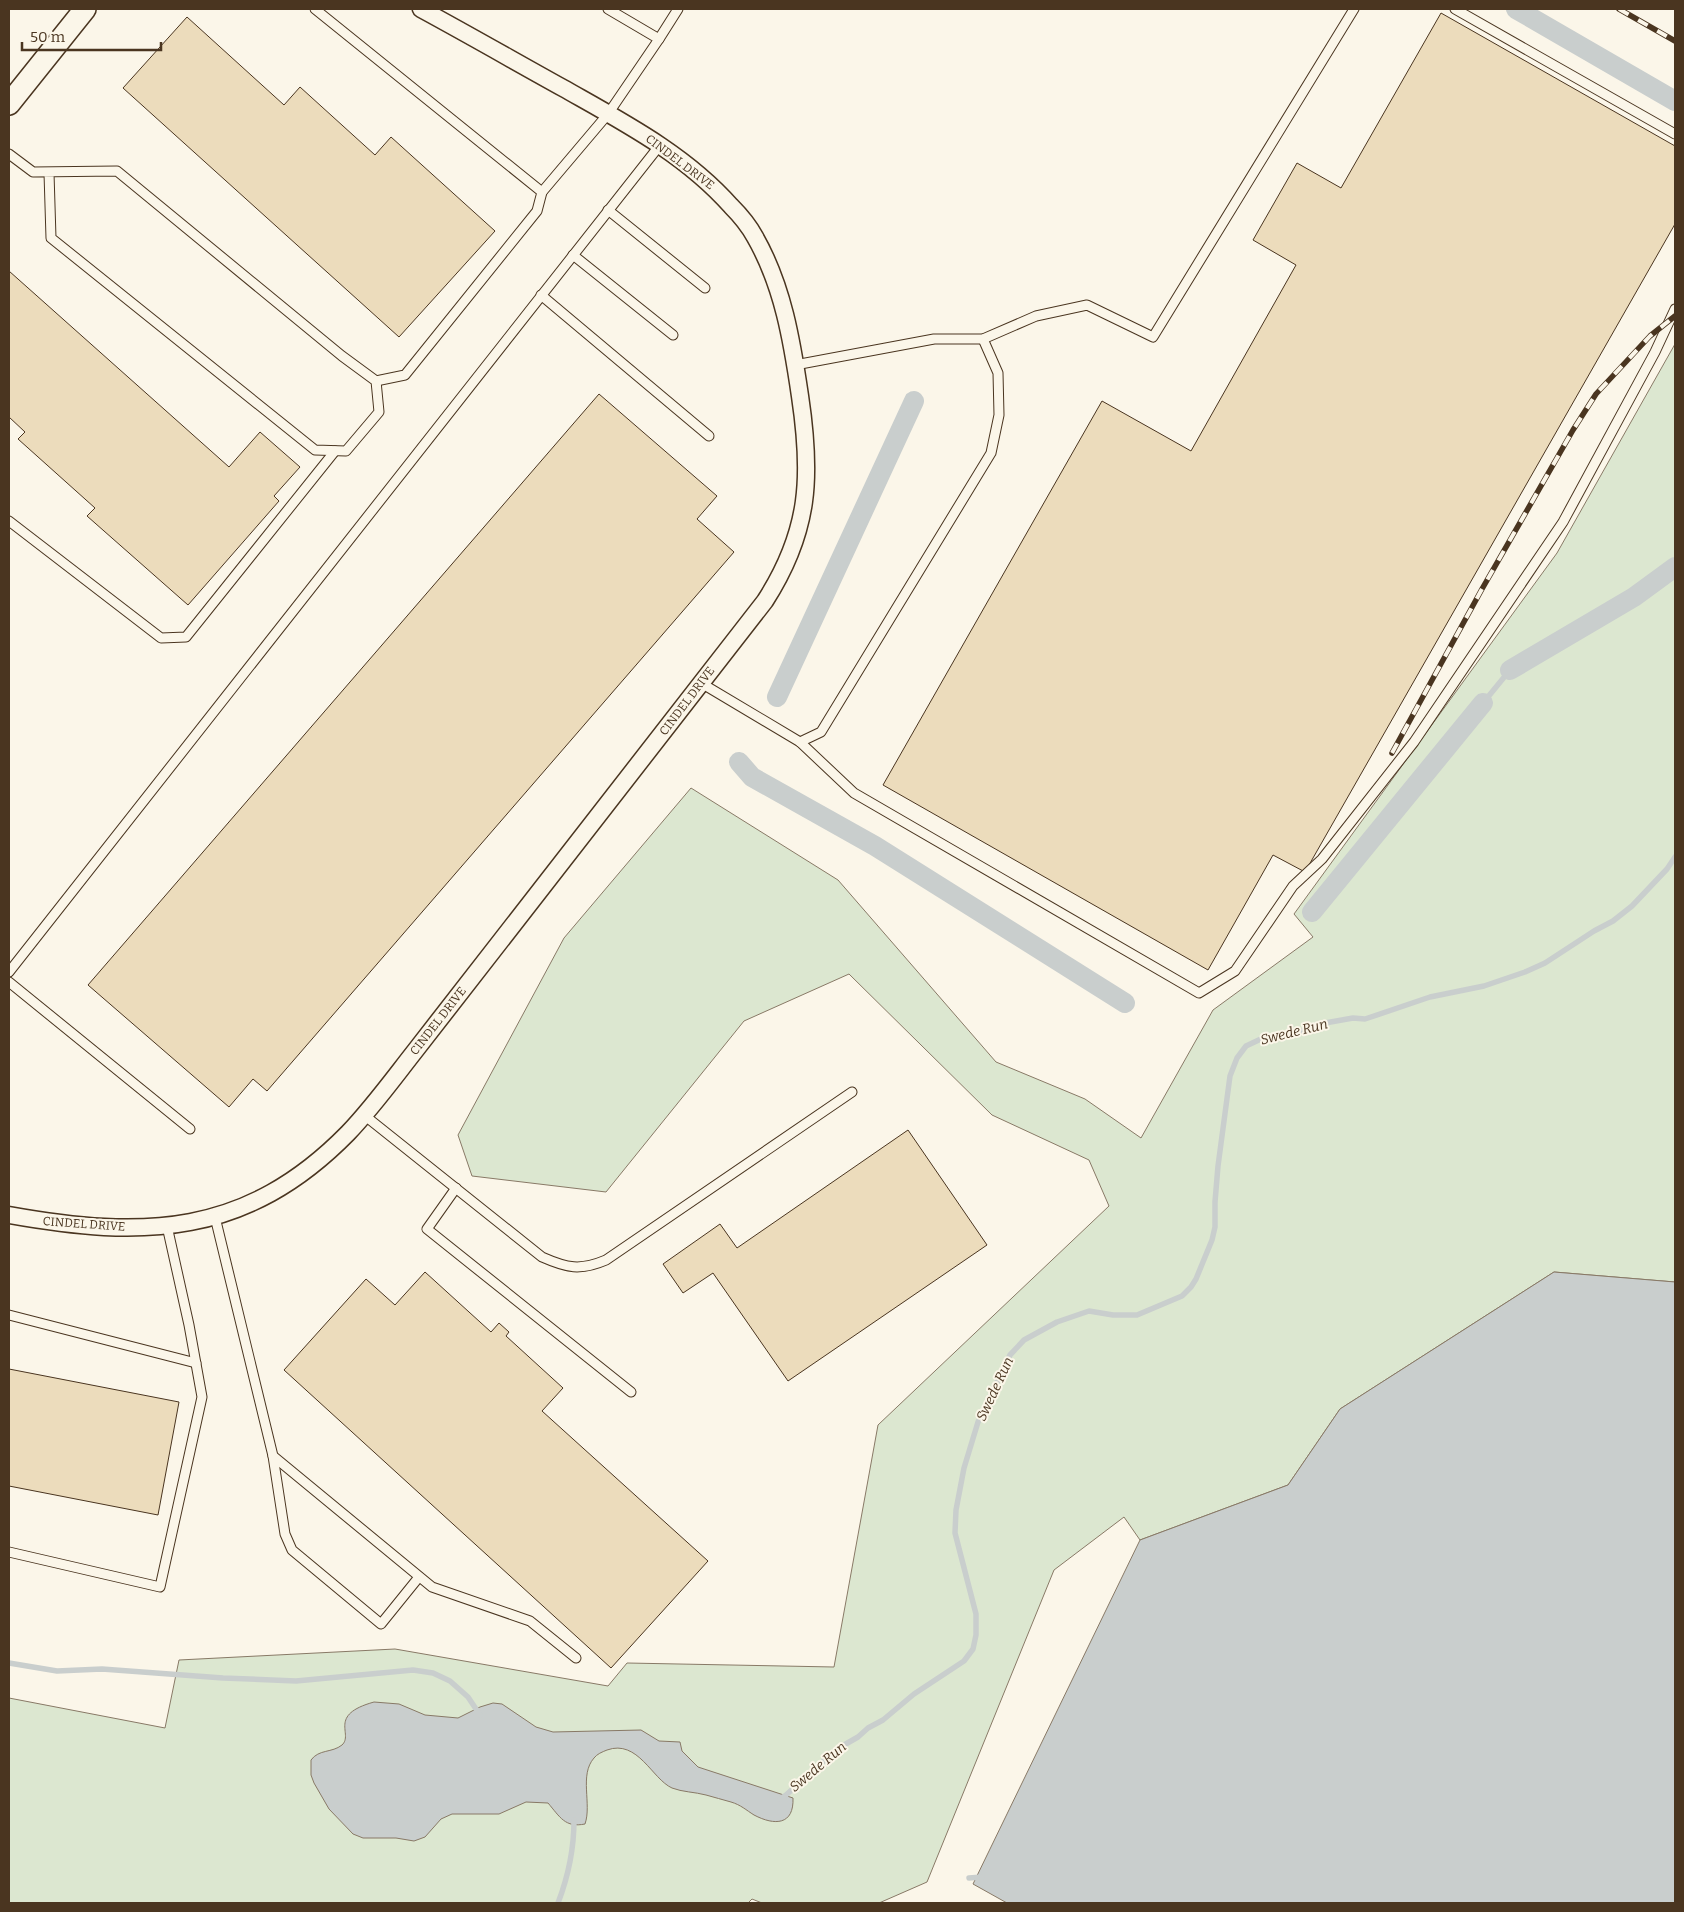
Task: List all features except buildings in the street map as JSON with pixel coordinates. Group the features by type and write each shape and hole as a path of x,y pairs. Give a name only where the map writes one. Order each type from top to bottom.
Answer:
{"street":[{"path":"9,104 84,9"},
{"name":"CINDEL DRIVE","path":"9,1215 83,1225 144,1228 168,1226 215,1217 240,1208 269,1194 297,1177 324,1156 364,1115 415,1052 765,601 780,578 800,530 807,476 804,422 792,341 778,288 755,236 718,190 660,144 421,9"}],"lane":[{"path":"316,9 542,192"},
{"path":"608,9 659,39"},
{"path":"9,154 33,172 117,171 342,356 376,381 405,375 537,211 542,192 608,114 678,9"},
{"path":"795,365 934,340 983,339 1036,316 1087,305 1153,336 1354,9"},
{"path":"1455,9 1675,134"},
{"path":"9,972 660,144"},
{"path":"49,173 51,238 315,450 346,451 379,412 376,381"},
{"path":"608,210 705,288"},
{"path":"573,255 673,335"},
{"path":"541,295 709,436"},
{"path":"700,684 800,742 854,793 1199,993 1235,971 1293,886 1322,859 1414,742 1563,522 1655,352 1675,310"},
{"path":"800,742 821,732 991,453 999,415 998,373 983,339"},
{"path":"9,521 161,638 186,637 335,451"},
{"path":"9,982 190,1129"},
{"path":"364,1115 542,1257 564,1267 589,1267 606,1260 852,1092"},
{"path":"456,1188 427,1229 632,1392"},
{"path":"215,1217 273,1456 285,1534 292,1550 381,1624 419,1577"},
{"path":"9,1552 160,1587 202,1397 168,1226"},
{"path":"9,1315 196,1363"},
{"path":"273,1456 432,1587 530,1621 576,1658"}],"green space":[{"path":"1675,344 1675,1282 1554,1272 1340,1409 1288,1485 1140,1540 1124,1517 1054,1570 927,1882 879,1903 762,1903 752,1899 748,1903 9,1903 9,1698 165,1728 179,1660 395,1649 608,1686 627,1663 834,1667 878,1425 1109,1206 1089,1160 992,1115 849,974 744,1021 606,1192 472,1176 458,1135 564,938 691,788 838,880 996,1062 1085,1099 1141,1138 1213,1010 1313,937 1294,914 1557,553"}],"shaded area":[{"path":"1554,1272 1675,1282 1675,1903 1007,1903 973,1884 1140,1540 1288,1485 1340,1409"},
{"path":"374,1702 399,1704 425,1715 458,1718 493,1703 502,1704 536,1727 553,1732 641,1730 659,1741 680,1742 682,1751 698,1767 793,1798 792,1807 790,1814 782,1821 776,1822 762,1819 731,1802 672,1788 636,1755 618,1748 600,1753 590,1765 586,1781 587,1816 585,1824 568,1823 548,1803 526,1802 499,1814 452,1814 441,1819 425,1837 414,1841 396,1838 363,1838 353,1834 329,1809 311,1775 311,1760 318,1754 342,1745 345,1741 346,1718 360,1707"}],"waterway":[{"path":"1516,9 1675,101"},
{"path":"777,697 914,401"},
{"path":"1510,670 1634,597 1675,567"},
{"path":"1483,703 1510,670"},
{"path":"1312,912 1483,703"},
{"path":"739,762 752,777 875,846 1125,1003"},
{"name":"Swede Run","path":"780,1799 837,1749 883,1720 914,1694 964,1661 973,1649 976,1635 976,1614 955,1533 956,1510 964,1468 978,1422 1010,1355 1024,1340 1057,1322 1089,1311 1113,1315 1137,1315 1182,1296 1191,1287 1212,1240 1215,1227 1218,1166 1230,1076 1237,1058 1246,1046 1263,1038 1288,1036 1325,1023 1353,1018 1365,1019 1430,997 1484,986 1525,972 1545,963 1613,921 1632,906 1667,869 1675,857"},
{"path":"9,1663 57,1671 102,1669 223,1678 296,1681 413,1670 433,1673 450,1681 468,1697 480,1715"},
{"name":"Swede Run","path":"558,1903 570,1863 574,1820"},
{"path":"969,1878 982,1877"}],"railway":[{"path":"1619,9 1675,41"},
{"path":"1392,753 1482,589 1573,430 1596,394 1650,336 1675,316"}]}
